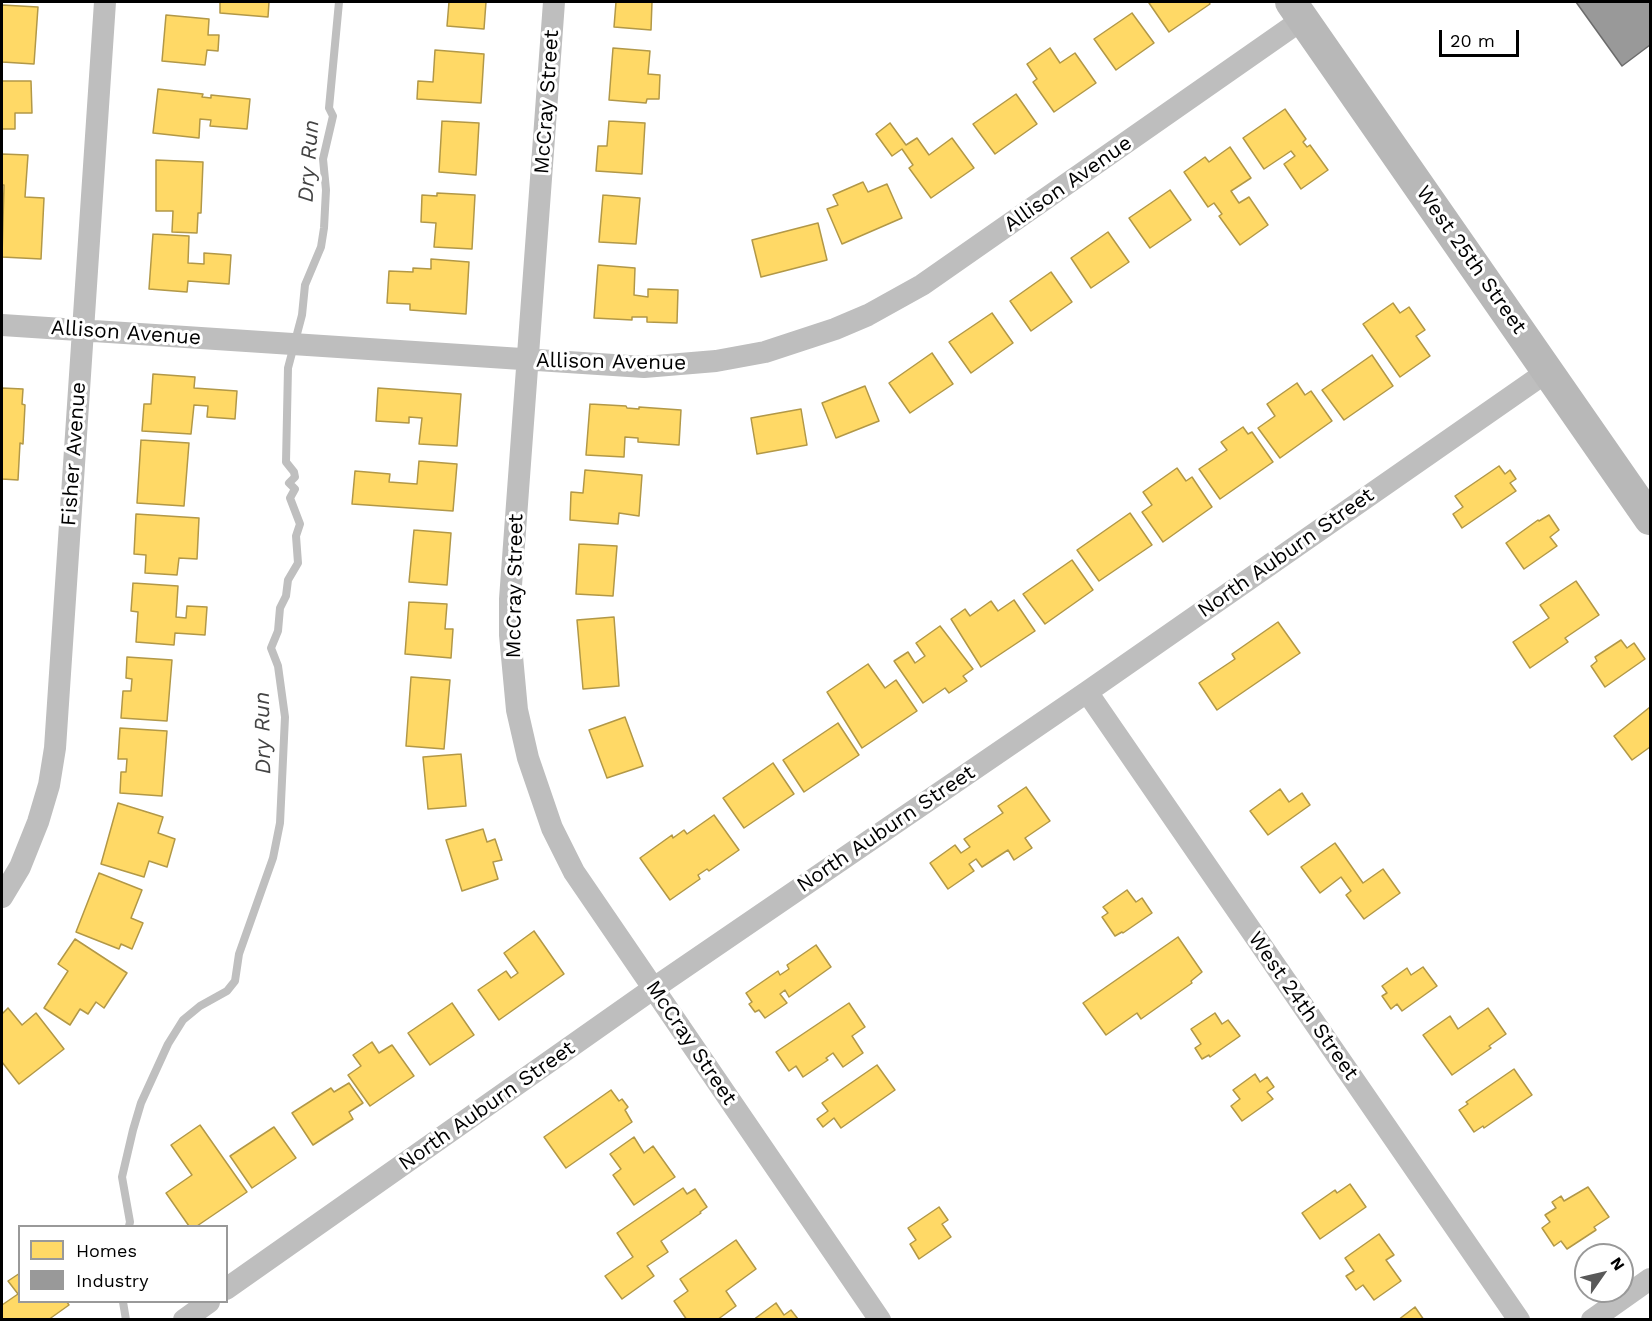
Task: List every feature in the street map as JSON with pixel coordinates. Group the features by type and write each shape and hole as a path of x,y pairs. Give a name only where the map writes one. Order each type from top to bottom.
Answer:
{"main road":[{"name":"West 25th Street","path":"1297,10 1650,519"}],"street":[{"name":"Fisher Avenue","path":"2,897 20,867 38,822 49,785 55,748 105,2"},
{"name":"McCray Street","path":"554,2 510,599 510,635 517,710 528,758 552,828 574,872 880,1320"},
{"name":"Allison Avenue","path":"2,324 644,367 748,356 789,345 868,315 942,272 1297,10"},
{"name":"North Auburn Street","path":"228,1288 654,988 1087,692 1548,371"},
{"name":"West 24th Street","path":"1087,692 1519,1320"},
{"path":"1592,1320 1650,1279"},
{"path":"184,1320 208,1303"}],"building: Homes":[{"path":"220,2 269,2 268,17 220,13"},
{"path":"449,2 486,2 484,29 447,26"},
{"path":"616,2 652,2 651,30 614,27"},
{"path":"1209,2 1210,4 1169,32 1149,3"},
{"path":"2,5 38,7 34,64 2,62"},
{"path":"1132,13 1154,43 1116,70 1094,39"},
{"path":"166,15 209,19 208,35 219,35 218,51 207,50 205,65 162,61"},
{"path":"613,48 650,51 648,74 660,75 659,99 647,99 646,103 609,100"},
{"path":"1050,48 1060,63 1075,53 1096,83 1054,112 1033,82 1037,79 1027,64"},
{"path":"435,50 484,54 481,103 417,99 418,81 433,82"},
{"path":"2,81 31,81 32,113 15,113 15,129 2,129"},
{"path":"158,89 203,94 202,97 211,98 211,95 250,99 247,129 210,126 211,120 200,119 199,138 153,133"},
{"path":"1016,94 1037,124 995,154 973,124"},
{"path":"1285,109 1306,139 1303,142 1307,147 1310,145 1328,170 1301,189 1284,164 1295,156 1291,151 1264,169 1243,138"},
{"path":"442,121 479,123 476,175 439,172"},
{"path":"609,121 645,123 642,174 596,171 598,146 607,146"},
{"path":"890,123 906,145 917,138 929,155 952,138 974,168 931,198 909,168 913,165 902,149 892,156 876,134"},
{"path":"1230,147 1251,178 1231,191 1239,203 1249,197 1268,225 1240,245 1219,216 1222,214 1214,203 1208,207 1184,172 1205,157 1209,162"},
{"path":"2,154 28,155 25,197 44,198 41,259 2,257 4,185 2,185"},
{"path":"156,160 203,162 201,213 198,213 197,233 172,232 173,211 156,211"},
{"path":"863,182 868,192 887,184 902,218 842,244 827,209 838,205 833,195"},
{"path":"1170,190 1191,220 1150,248 1129,218"},
{"path":"437,193 475,195 472,249 434,247 436,223 421,222 422,195 437,196"},
{"path":"603,195 640,198 636,244 599,242"},
{"path":"818,223 827,260 761,277 752,240"},
{"path":"1108,232 1129,262 1091,288 1071,258"},
{"path":"153,234 189,236 188,263 204,264 204,253 231,255 229,284 188,281 187,292 149,289"},
{"path":"431,259 469,262 466,314 410,310 410,304 387,303 389,271 413,272 413,268 431,269"},
{"path":"598,265 635,268 634,295 648,297 648,289 678,290 677,323 647,322 647,317 632,317 632,320 594,318"},
{"path":"1051,272 1072,302 1031,331 1010,301"},
{"path":"1393,303 1400,313 1409,307 1425,330 1416,336 1430,356 1400,377 1363,324"},
{"path":"992,313 1013,343 971,373 949,342"},
{"path":"932,353 953,384 910,413 889,383"},
{"path":"1372,355 1393,386 1344,420 1322,390"},
{"path":"153,374 195,377 194,388 237,391 235,419 207,417 208,406 194,405 191,434 142,431 144,404 151,404"},
{"path":"1297,383 1305,395 1311,391 1332,421 1280,458 1258,428 1275,416 1267,404"},
{"path":"865,386 879,421 836,438 822,403"},
{"path":"2,388 23,389 22,404 25,405 23,444 20,443 18,480 2,479"},
{"path":"378,388 461,394 457,446 419,444 422,418 409,417 409,423 376,421"},
{"path":"590,404 681,410 679,445 638,442 638,438 625,437 624,457 586,455"},
{"path":"801,409 807,445 757,454 751,418"},
{"path":"1243,427 1248,434 1252,432 1273,462 1220,499 1199,469 1227,450 1221,442"},
{"path":"141,440 189,443 184,506 137,503"},
{"path":"419,461 457,464 453,511 352,504 355,471 390,474 389,482 417,484"},
{"path":"1499,466 1505,474 1510,470 1516,479 1510,483 1516,491 1462,528 1453,514 1463,507 1455,496"},
{"path":"1177,468 1186,481 1192,477 1212,507 1163,542 1142,512 1152,505 1143,492"},
{"path":"585,470 642,475 639,516 619,513 618,524 570,520 571,492 583,493"},
{"path":"1130,513 1152,545 1099,581 1077,550"},
{"path":"136,514 199,518 197,559 179,558 177,575 145,573 146,555 134,554"},
{"path":"1549,515 1559,530 1550,537 1557,546 1524,569 1506,543 1538,520"},
{"path":"414,530 451,533 447,585 409,582"},
{"path":"579,544 617,546 613,596 576,594"},
{"path":"1072,560 1093,590 1045,624 1023,594"},
{"path":"1576,581 1599,615 1565,638 1568,642 1530,668 1513,642 1549,618 1540,605"},
{"path":"133,583 178,586 176,617 186,618 187,606 207,607 205,635 175,633 174,645 136,642 138,612 131,611"},
{"path":"1014,600 1035,631 981,667 951,619 965,609 970,616 991,601 998,611"},
{"path":"409,602 447,604 445,629 453,629 451,658 405,654"},
{"path":"614,617 619,686 583,689 577,620"},
{"path":"1278,622 1300,653 1217,710 1199,683 1235,659 1232,654"},
{"path":"940,626 973,669 963,676 967,681 949,693 945,688 923,703 894,661 908,652 915,663 925,656 916,643"},
{"path":"1621,640 1627,648 1634,643 1645,659 1605,687 1591,666 1597,661 1595,657"},
{"path":"127,657 172,660 167,721 121,718 123,691 131,691 132,679 126,678"},
{"path":"868,664 885,688 896,680 917,711 862,748 827,692"},
{"path":"411,677 450,680 444,749 406,746"},
{"path":"1650,707 1650,747 1632,760 1614,736"},
{"path":"625,717 643,766 607,778 589,730"},
{"path":"838,723 859,755 804,792 783,760"},
{"path":"120,728 167,731 162,796 120,793 121,772 126,772 127,759 118,759"},
{"path":"461,754 466,806 428,809 423,757"},
{"path":"773,763 794,794 744,828 723,798"},
{"path":"1026,787 1050,821 1025,838 1032,848 1014,860 1008,850 982,867 976,859 969,864 974,871 948,889 930,863 955,845 961,853 970,847 964,839 1003,813 998,806"},
{"path":"1280,789 1289,802 1302,793 1310,805 1268,835 1250,811"},
{"path":"118,803 163,817 158,833 175,839 167,867 149,861 144,877 101,864"},
{"path":"714,815 739,850 709,871 707,869 698,875 700,879 670,900 640,858 672,835 673,838 684,830 687,834"},
{"path":"483,829 487,842 495,839 502,860 493,862 498,879 462,891 446,840"},
{"path":"1335,843 1363,883 1383,869 1400,893 1364,919 1346,895 1351,891 1341,877 1320,893 1301,867"},
{"path":"99,873 142,890 131,918 143,923 132,949 121,944 119,949 76,932"},
{"path":"1127,890 1136,902 1142,898 1152,913 1115,936 1102,917 1108,913 1103,907"},
{"path":"534,931 564,974 499,1020 478,990 506,971 511,978 518,973 504,953"},
{"path":"1178,937 1202,972 1191,981 1192,983 1141,1019 1137,1013 1106,1035 1083,1003"},
{"path":"75,939 127,973 104,1008 96,1002 88,1014 80,1009 70,1025 44,1008 68,971 58,964"},
{"path":"816,945 831,967 789,997 785,990 780,994 787,1003 765,1018 759,1010 755,1012 749,1004 752,1002 746,993 778,971 780,975 789,969 787,965"},
{"path":"1423,967 1437,986 1402,1011 1397,1004 1391,1009 1382,996 1387,993 1382,986 1407,968 1411,975"},
{"path":"452,1003 474,1035 430,1065 408,1033"},
{"path":"849,1003 865,1027 852,1036 863,1053 843,1067 833,1053 826,1058 828,1060 803,1077 796,1066 789,1071 776,1052"},
{"path":"8,1008 22,1025 36,1013 64,1049 19,1084 2,1062 2,1014"},
{"path":"1488,1008 1506,1034 1489,1046 1491,1048 1452,1075 1423,1035 1450,1016 1458,1029"},
{"path":"1215,1013 1222,1024 1228,1020 1240,1036 1210,1057 1209,1055 1202,1059 1195,1048 1201,1044 1191,1029"},
{"path":"372,1042 379,1053 392,1045 414,1076 370,1106 348,1075 361,1066 353,1055"},
{"path":"877,1065 895,1090 841,1128 834,1118 823,1127 817,1119 828,1111 822,1103"},
{"path":"1514,1069 1532,1095 1484,1128 1483,1126 1474,1132 1459,1110 1468,1104 1466,1102"},
{"path":"1255,1074 1260,1082 1267,1077 1274,1087 1267,1092 1273,1099 1242,1121 1231,1106 1240,1099 1233,1090"},
{"path":"349,1083 363,1103 349,1112 353,1119 313,1145 292,1113 331,1088 334,1092"},
{"path":"611,1090 619,1101 622,1099 628,1107 625,1110 632,1122 566,1168 544,1137"},
{"path":"200,1125 247,1192 198,1225 188,1225 166,1193 192,1175 171,1145"},
{"path":"274,1127 296,1158 252,1188 230,1156"},
{"path":"634,1137 644,1153 653,1146 675,1177 634,1205 613,1175 621,1169 610,1154"},
{"path":"1350,1184 1366,1207 1320,1239 1302,1213 1335,1190 1337,1193"},
{"path":"1588,1187 1609,1217 1594,1227 1596,1230 1567,1249 1561,1241 1554,1246 1542,1228 1550,1222 1545,1215 1556,1208 1552,1202 1561,1196 1564,1201"},
{"path":"683,1188 687,1194 695,1189 707,1207 661,1241 668,1252 647,1266 654,1276 622,1299 605,1276 633,1257 617,1233"},
{"path":"939,1207 948,1220 942,1224 951,1237 919,1259 910,1244 916,1240 908,1228"},
{"path":"1379,1234 1394,1255 1386,1260 1401,1281 1374,1300 1363,1285 1356,1290 1346,1276 1354,1271 1345,1258"},
{"path":"736,1240 756,1269 726,1291 736,1306 717,1320 687,1320 674,1301 688,1291 680,1279"},
{"path":"18,1274 18,1294 8,1281"},
{"path":"18,1294 18,1303 68,1303 69,1305 48,1320 2,1320 2,1305"},
{"path":"776,1303 784,1315 791,1310 798,1319 753,1320"},
{"path":"1415,1307 1424,1320 1398,1320"}],"building: Industry":[{"path":"1576,2 1650,2 1650,45 1622,66"}],"waterway":[{"name":"Dry Run","path":"129,1225 122,1177 141,1103 168,1044 183,1020 200,1006 227,991 235,981 239,954 273,858 280,823 285,717 278,666 271,648 278,631 280,608 286,596 288,580 298,563 296,536 300,524 290,498 295,489 289,483 295,477 294,472 286,462 288,368 302,315 305,285 321,247 324,228 326,190 323,159 333,116 329,108 339,2"},
{"name":"Dry Run","path":"123,1303 126,1320"}]}
